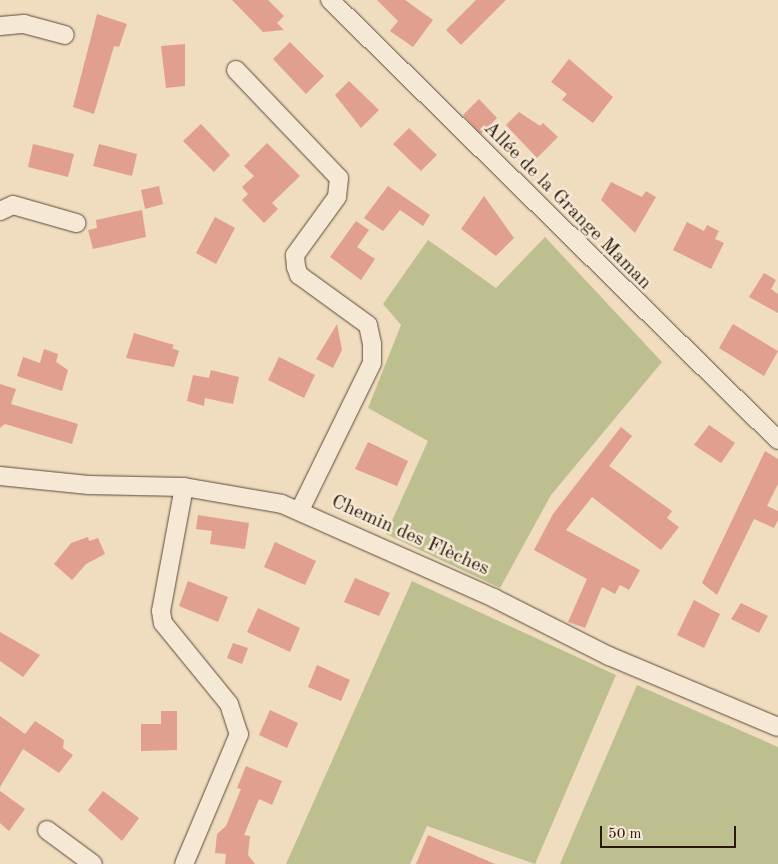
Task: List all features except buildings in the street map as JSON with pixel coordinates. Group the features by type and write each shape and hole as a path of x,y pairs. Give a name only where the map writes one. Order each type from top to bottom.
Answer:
{"street":[{"name":"Allée de la Grange Maman","path":"330,0 778,439"},
{"path":"0,26 24,24 65,35"},
{"path":"236,70 339,178 337,197 295,255 296,267 299,275 368,325 372,344 372,363 300,510"},
{"path":"0,211 13,206 76,223"},
{"name":"Chemin des Flèches","path":"0,476 89,486 184,487 236,493 300,510 609,656 778,727"},
{"path":"184,487 161,611 163,623 229,704 238,734 184,864"},
{"path":"47,830 93,864"}],"green space":[{"path":"545,237 662,362 551,495 500,588 386,534 428,441 368,408 401,325 383,304 428,240 496,288"},
{"path":"412,581 616,675 535,864 427,826 410,864 286,864"},
{"path":"637,685 778,747 778,864 560,864"}]}
